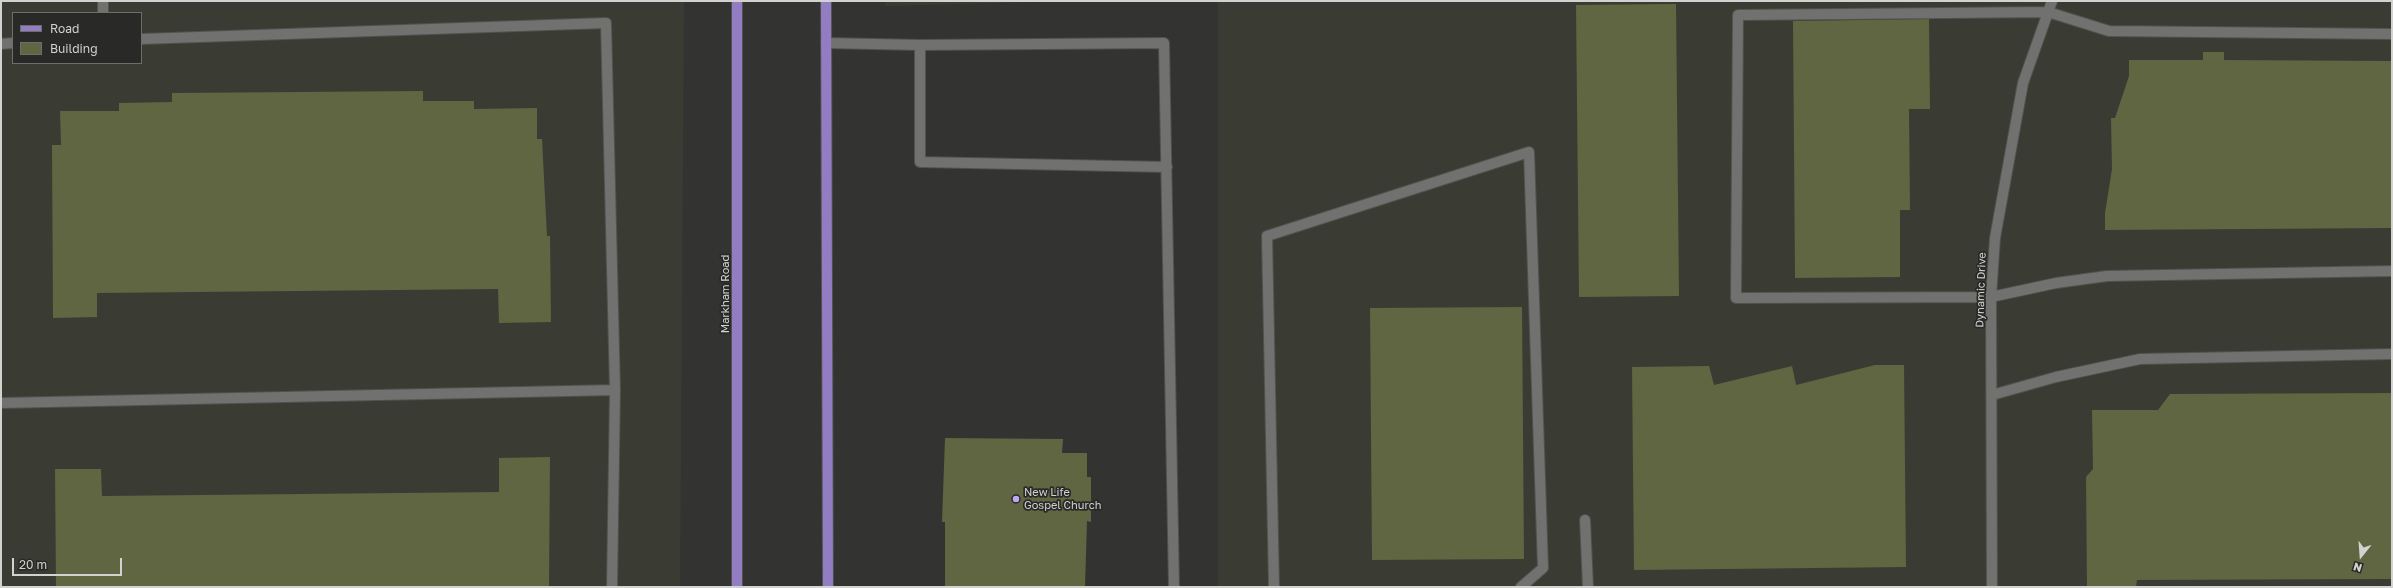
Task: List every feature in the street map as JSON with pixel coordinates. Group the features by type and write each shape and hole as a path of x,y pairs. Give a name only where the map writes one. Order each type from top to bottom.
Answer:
{"main road":[{"name":"Markham Road","path":"737,1 737,587"},
{"path":"826,1 828,587"}],"street":[{"path":"103,1 103,12"},
{"name":"Dynamic Drive","path":"1992,587 1991,297 1995,238 2022,83 2052,1"},
{"path":"2392,34 2109,31 2048,12 1738,15 1736,298 1991,297 2056,283 2107,276 2392,271"},
{"path":"142,39 606,23 615,390 612,587"},
{"path":"826,43 920,45 1164,43 1174,587"},
{"path":"1,44 12,44"},
{"path":"920,45 920,162 1167,168"},
{"path":"1274,587 1267,236 1529,152 1543,568 1521,587"},
{"path":"1992,395 2056,377 2140,359 2392,354"},
{"path":"1,403 615,390"},
{"path":"1585,520 1588,587"}],"shaded area":[{"path":"1,1 684,1 680,587 1,587"},
{"path":"885,1 1072,1 885,6"},
{"path":"1218,1 2392,1 2392,587 1218,587"}],"building":[{"path":"1676,4 1679,296 1579,297 1576,5"},
{"path":"1929,19 1930,109 1909,109 1910,210 1900,210 1900,277 1795,278 1793,21"},
{"path":"2203,52 2224,52 2224,60 2392,61 2392,228 2105,230 2105,213 2112,169 2111,118 2115,118 2129,76 2129,60 2203,60"},
{"path":"423,91 423,101 474,101 474,109 537,108 537,139 542,139 547,236 550,236 551,322 499,323 498,289 97,293 97,317 53,318 52,145 61,145 60,111 119,111 119,103 172,102 172,93"},
{"path":"1522,307 1524,559 1372,560 1370,308"},
{"path":"1875,365 1904,365 1906,567 1634,570 1632,367 1709,366 1714,385 1792,366 1796,385"},
{"path":"2392,393 2392,579 2137,580 2136,587 2087,587 2086,477 2093,469 2092,410 2158,410 2170,394"},
{"name":"New Life Gospel Church","path":"945,438 1063,439 1062,453 1087,453 1087,477 1091,477 1091,522 1087,521 1085,587 945,587 945,522 942,522"},
{"path":"550,457 549,587 56,587 55,469 101,469 102,496 499,492 499,458"}],"place":[{"name":"New Life Gospel Church","path":"1016,499"}]}
